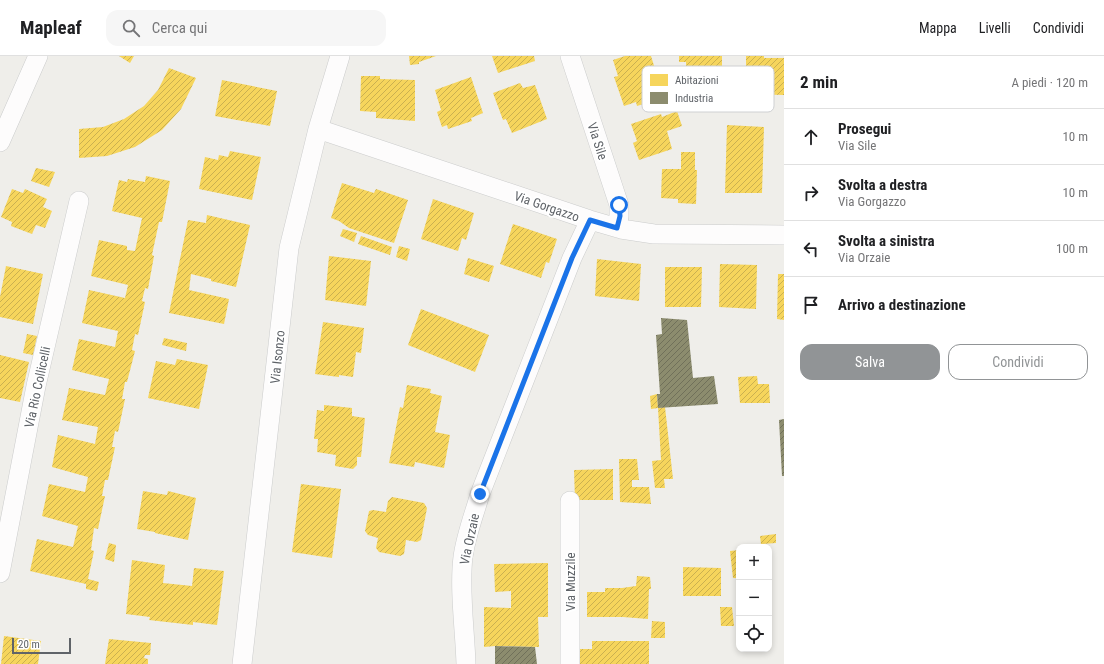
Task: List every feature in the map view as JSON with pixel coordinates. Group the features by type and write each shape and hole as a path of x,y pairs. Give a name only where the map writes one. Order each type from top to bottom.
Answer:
{"street":[{"path":"0,142 38,56"},
{"name":"Via Isonzo","path":"242,664 289,248 318,129 340,56"},
{"name":"Via Sile","path":"570,56 619,205 620,216 617,228"},
{"name":"Via Gorgazzo","path":"318,129 617,228 654,234 784,235"},
{"name":"Via Rio Collicelli","path":"0,573 36,386 79,201"},
{"name":"Via Orzaie","path":"466,664 462,582 463,556 469,530 480,494 572,258 590,220"},
{"name":"Via Muzzile","path":"570,501 570,664"}],"building: Abitazioni":[{"path":"119,56 134,56 130,63"},
{"path":"409,56 436,56 419,62 419,64 410,65"},
{"path":"492,56 534,56 535,61 498,73"},
{"path":"625,56 651,56 654,66 642,66 642,104 637,106 636,102 624,106 614,77 618,76 613,60"},
{"path":"679,56 722,56 722,66 686,66 686,62 679,62"},
{"path":"746,56 784,58 784,95 774,95 774,66 746,66"},
{"path":"169,68 196,78 181,109 162,130 135,147 107,156 79,158 79,129 103,127 124,119 144,106 158,90"},
{"path":"361,76 380,76 380,79 415,80 415,121 376,118 376,112 360,111"},
{"path":"471,77 483,113 471,118 472,121 448,129 447,125 442,127 437,112 441,110 435,90"},
{"path":"222,80 277,91 270,126 215,116"},
{"path":"520,83 523,88 535,85 547,119 512,133 506,119 503,120 493,93"},
{"path":"677,112 682,126 667,131 672,149 639,160 633,143 637,141 631,124 661,114 662,117"},
{"path":"727,125 764,127 762,193 725,193"},
{"path":"230,151 261,157 252,200 199,189 205,157 218,160 219,155 228,157"},
{"path":"681,152 695,152 695,170 697,170 696,204 678,203 678,199 661,198 662,169 681,169"},
{"path":"36,168 55,172 49,187 31,181"},
{"path":"146,176 170,181 162,222 159,222 152,255 154,256 148,289 145,288 142,301 145,302 138,335 135,334 132,350 135,351 127,382 125,382 122,399 125,399 118,432 115,431 112,447 115,447 108,480 105,480 102,496 105,496 98,529 94,528 91,550 94,551 88,579 99,582 97,591 86,589 86,584 30,571 37,539 73,547 78,526 42,516 49,484 85,492 88,477 52,467 58,435 95,444 98,427 62,420 69,388 105,395 109,379 72,370 79,339 115,347 118,331 82,323 89,290 125,298 128,285 91,276 99,240 127,246 127,250 135,251 142,218 112,211 119,180 127,182 128,179 145,182"},
{"path":"342,183 374,193 376,189 408,200 394,243 349,228 339,221 331,218"},
{"path":"12,189 23,193 25,189 47,199 43,207 52,211 45,228 36,225 32,234 11,226 12,222 1,217"},
{"path":"433,199 474,213 466,240 462,238 458,251 421,239"},
{"path":"207,215 250,225 236,287 191,274 189,290 229,299 224,324 169,313 188,220 206,223"},
{"path":"513,224 557,239 549,263 546,262 541,278 500,264"},
{"path":"343,229 357,233 354,242 340,236"},
{"path":"361,236 392,247 390,255 358,244"},
{"path":"399,246 410,249 407,261 396,257"},
{"path":"329,256 371,261 366,306 325,300"},
{"path":"468,258 494,266 489,282 464,274"},
{"path":"597,259 641,264 639,301 595,296"},
{"path":"720,264 757,265 756,309 719,307"},
{"path":"6,266 43,274 33,324 0,317 0,297"},
{"path":"665,267 702,267 701,307 665,307"},
{"path":"778,274 784,274 784,320 777,319"},
{"path":"421,309 489,335 475,372 408,345"},
{"path":"323,322 364,328 361,353 356,352 353,377 315,374"},
{"path":"27,334 37,336 33,355 23,353"},
{"path":"164,338 187,343 186,351 162,345"},
{"path":"0,355 29,362 20,402 0,398"},
{"path":"177,359 208,365 199,409 148,398 156,361 175,365"},
{"path":"757,376 758,384 769,384 770,403 740,403 738,377"},
{"path":"407,385 431,389 430,393 442,396 435,432 450,435 444,468 415,462 414,467 389,463 400,407 403,408"},
{"path":"657,394 658,408 651,409 650,396"},
{"path":"324,405 352,408 352,416 365,418 361,457 357,457 357,465 353,469 335,466 336,455 317,452 318,439 314,439 317,410 324,411"},
{"path":"665,407 673,479 664,479 665,488 655,488 652,461 661,460 658,408"},
{"path":"619,459 637,459 639,480 632,480 632,487 649,487 651,504 620,502"},
{"path":"613,469 613,500 575,500 574,470"},
{"path":"301,484 341,489 332,558 292,552"},
{"path":"143,491 167,495 168,491 196,498 188,540 137,529"},
{"path":"392,497 424,503 427,508 421,540 417,542 406,540 404,554 400,556 379,552 376,548 378,538 368,535 365,531 369,511 373,510 386,512 388,501"},
{"path":"776,534 776,543 761,544 760,536"},
{"path":"109,543 116,545 114,562 105,559"},
{"path":"736,550 736,578 733,578 730,551"},
{"path":"132,560 165,565 163,583 192,586 194,568 224,571 217,625 193,622 193,625 149,620 150,617 126,614"},
{"path":"548,563 548,617 538,617 539,647 484,647 484,607 511,608 511,591 495,592 494,564"},
{"path":"683,567 721,568 721,596 683,596"},
{"path":"637,576 650,577 651,589 649,589 648,619 587,617 587,592 605,592 605,588 636,586"},
{"path":"720,607 732,607 734,626 721,626"},
{"path":"652,621 665,622 665,638 651,638"},
{"path":"4,636 41,641 38,664 1,664"},
{"path":"109,639 151,643 150,655 145,655 144,658 148,659 148,664 105,664"},
{"path":"592,641 649,641 649,664 577,664 577,649 592,649"}],"building: Industria":[{"path":"661,318 687,320 693,378 714,376 718,404 658,408 657,394 660,394 656,335 662,334"},
{"path":"784,419 784,476 782,476 779,420"},
{"path":"495,646 535,647 537,664 495,664"}],"route":[{"path":"480,494 572,258 590,220 617,228 620,216 619,205"}]}
